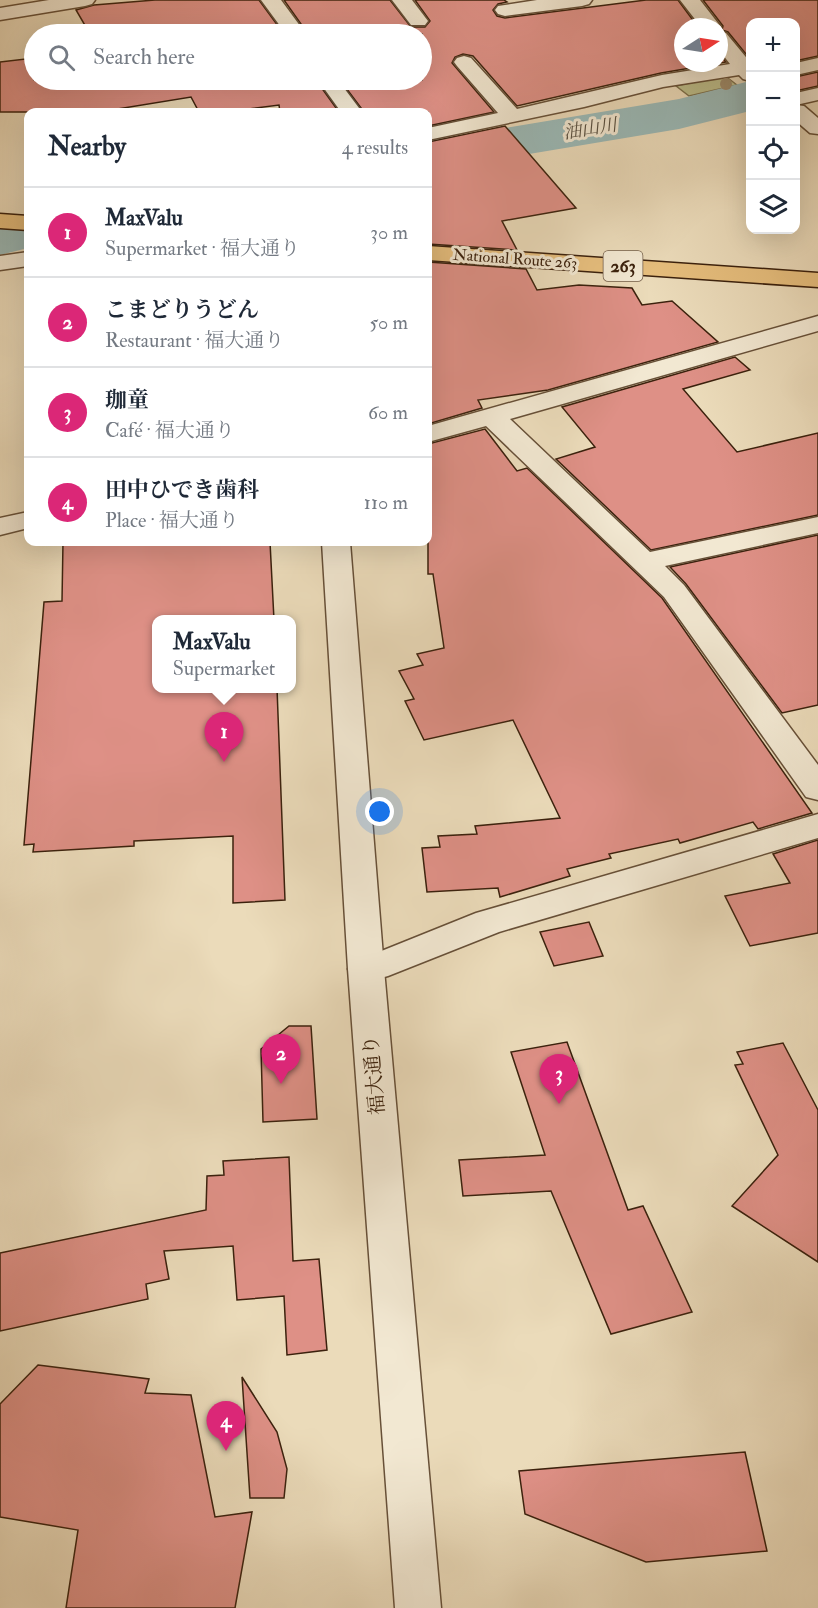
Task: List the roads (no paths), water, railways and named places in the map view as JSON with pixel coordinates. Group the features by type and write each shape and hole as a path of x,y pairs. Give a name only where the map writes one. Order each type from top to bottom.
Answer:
{"highway":[{"path":"0,221 24,224"},
{"name":"National Route 263","path":"432,253 818,280"}],"street":[{"path":"0,14 85,0"},
{"path":"270,0 288,24"},
{"path":"402,0 418,21"},
{"path":"505,10 582,0"},
{"path":"690,0 704,18"},
{"path":"728,49 746,72"},
{"path":"464,62 512,116"},
{"path":"800,68 818,64"},
{"path":"432,133 662,81 746,72"},
{"path":"336,90 349,108"},
{"path":"800,98 818,94"},
{"path":"800,115 818,128"},
{"path":"0,263 24,260"},
{"path":"432,433 818,323"},
{"path":"490,415 674,591 818,789"},
{"path":"0,526 24,521"},
{"path":"644,562 818,525"},
{"name":"福大通り","path":"336,546 366,969 418,1608"},
{"path":"366,969 388,963 488,922 818,826"}],"waterway":[{"name":"油山川","path":"432,155 679,114 746,97"},
{"name":"油山川","path":"0,239 24,233"}],"place":[{"name":"MaxValu","path":"224,762"},
{"name":"こまどりうどん","path":"281,1084"},
{"name":"珈童","path":"559,1104"},
{"name":"田中ひでき歯科","path":"226,1451"}]}
